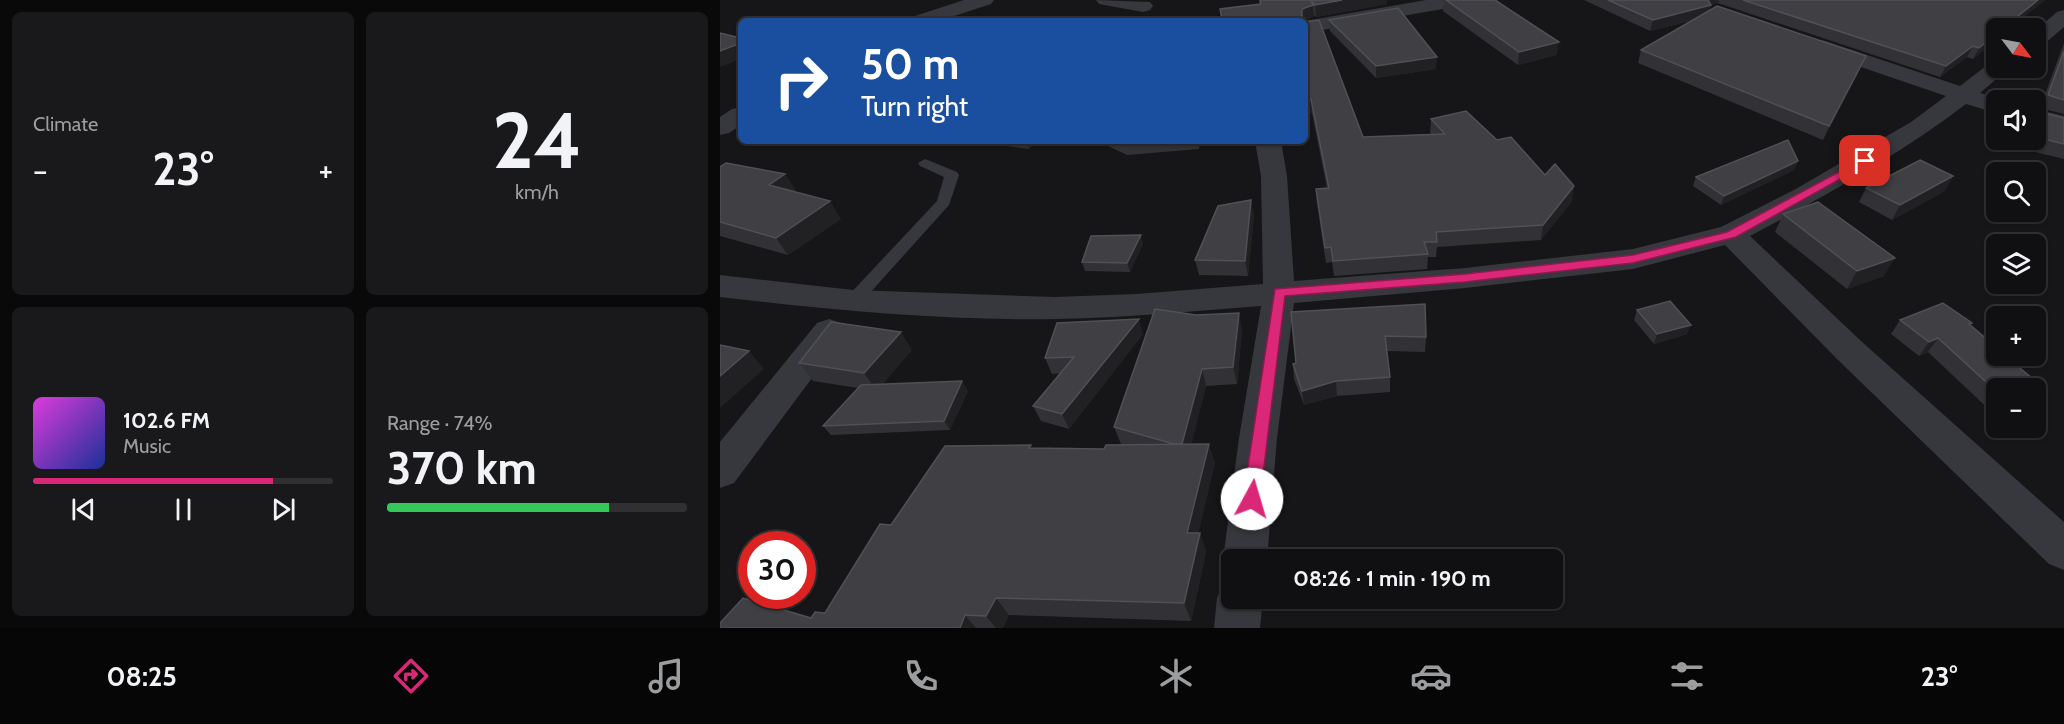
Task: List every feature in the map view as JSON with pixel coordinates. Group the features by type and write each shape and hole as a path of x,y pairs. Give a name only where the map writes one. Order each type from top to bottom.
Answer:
{"street":[{"path":"928,18 984,0"},
{"path":"1106,0 1140,3 1156,18"},
{"path":"1308,26 1377,7 1460,0"},
{"path":"2046,32 2064,16"},
{"path":"1806,40 1986,102"},
{"path":"720,286 853,301 1055,308 1136,305 1465,278 1633,259 1731,234 1865,161 1920,127 1962,92 1986,76"},
{"path":"720,128 738,116"},
{"path":"2046,118 2064,123"},
{"path":"1246,549 1258,438 1279,292 1274,176 1269,144"},
{"path":"1731,234 1849,350 2064,550"},
{"path":"720,471 853,301"},
{"path":"1237,628 1239,609"}],"lane":[{"path":"853,301 944,202 952,175 925,163"}],"building":[{"path":"1260,0 1342,0 1315,5 1311,1 1313,5 1302,9 1302,18 1222,18 1220,9 1261,4"},
{"path":"1446,0 1495,0 1559,42 1519,52"},
{"path":"1608,0 1708,0 1711,5 1653,20"},
{"path":"1743,0 2038,0 2016,18 1986,18 1986,42 1979,48 1973,46 1946,66"},
{"path":"1717,6 1866,56 1829,126 1641,50"},
{"path":"1398,8 1437,57 1376,66 1329,20"},
{"path":"1319,20 1363,137 1445,134 1431,119 1466,111 1497,140 1511,137 1545,175 1555,164 1574,186 1543,225 1436,232 1437,242 1424,242 1428,254 1333,261 1331,247 1325,248 1316,189 1329,188 1311,99 1308,100 1308,22"},
{"path":"720,33 738,37 738,44 720,51"},
{"path":"2064,51 2064,100 2048,95"},
{"path":"2048,114 2064,118 2064,144 2046,140"},
{"path":"1788,140 1798,161 1724,196 1696,177"},
{"path":"1920,160 1953,176 1900,205 1866,188"},
{"path":"726,163 785,174 769,185 830,201 776,238 720,222 720,167"},
{"path":"1251,200 1245,261 1195,260 1218,206"},
{"path":"1818,202 1895,258 1857,271 1783,214"},
{"path":"1141,235 1127,263 1082,262 1091,236"},
{"path":"1670,301 1691,325 1657,334 1637,310"},
{"path":"1943,303 1972,323 1969,324 1986,338 1986,366 2018,366 2032,378 1986,378 1986,382 1938,338 1929,342 1900,320"},
{"path":"1425,304 1426,337 1385,336 1390,377 1336,381 1302,391 1293,364 1296,363 1291,312"},
{"path":"1155,309 1196,315 1239,313 1233,367 1202,369 1182,444 1174,444 1114,427"},
{"path":"1139,319 1062,414 1033,406 1074,357 1045,358 1057,323"},
{"path":"831,322 901,332 864,373 799,363"},
{"path":"720,345 749,351 720,376"},
{"path":"962,381 944,421 823,426 861,385"},
{"path":"1209,444 1187,533 1200,533 1184,603 996,598 986,616 965,615 960,628 720,628 720,623 738,603 738,609 780,609 811,618 815,612 825,613 880,524 891,525 945,446 1031,445 1029,448 1104,449 1106,445"}],"route":[{"path":"1252,499 1258,438 1279,292 1465,278 1633,259 1731,234 1865,161"}]}
